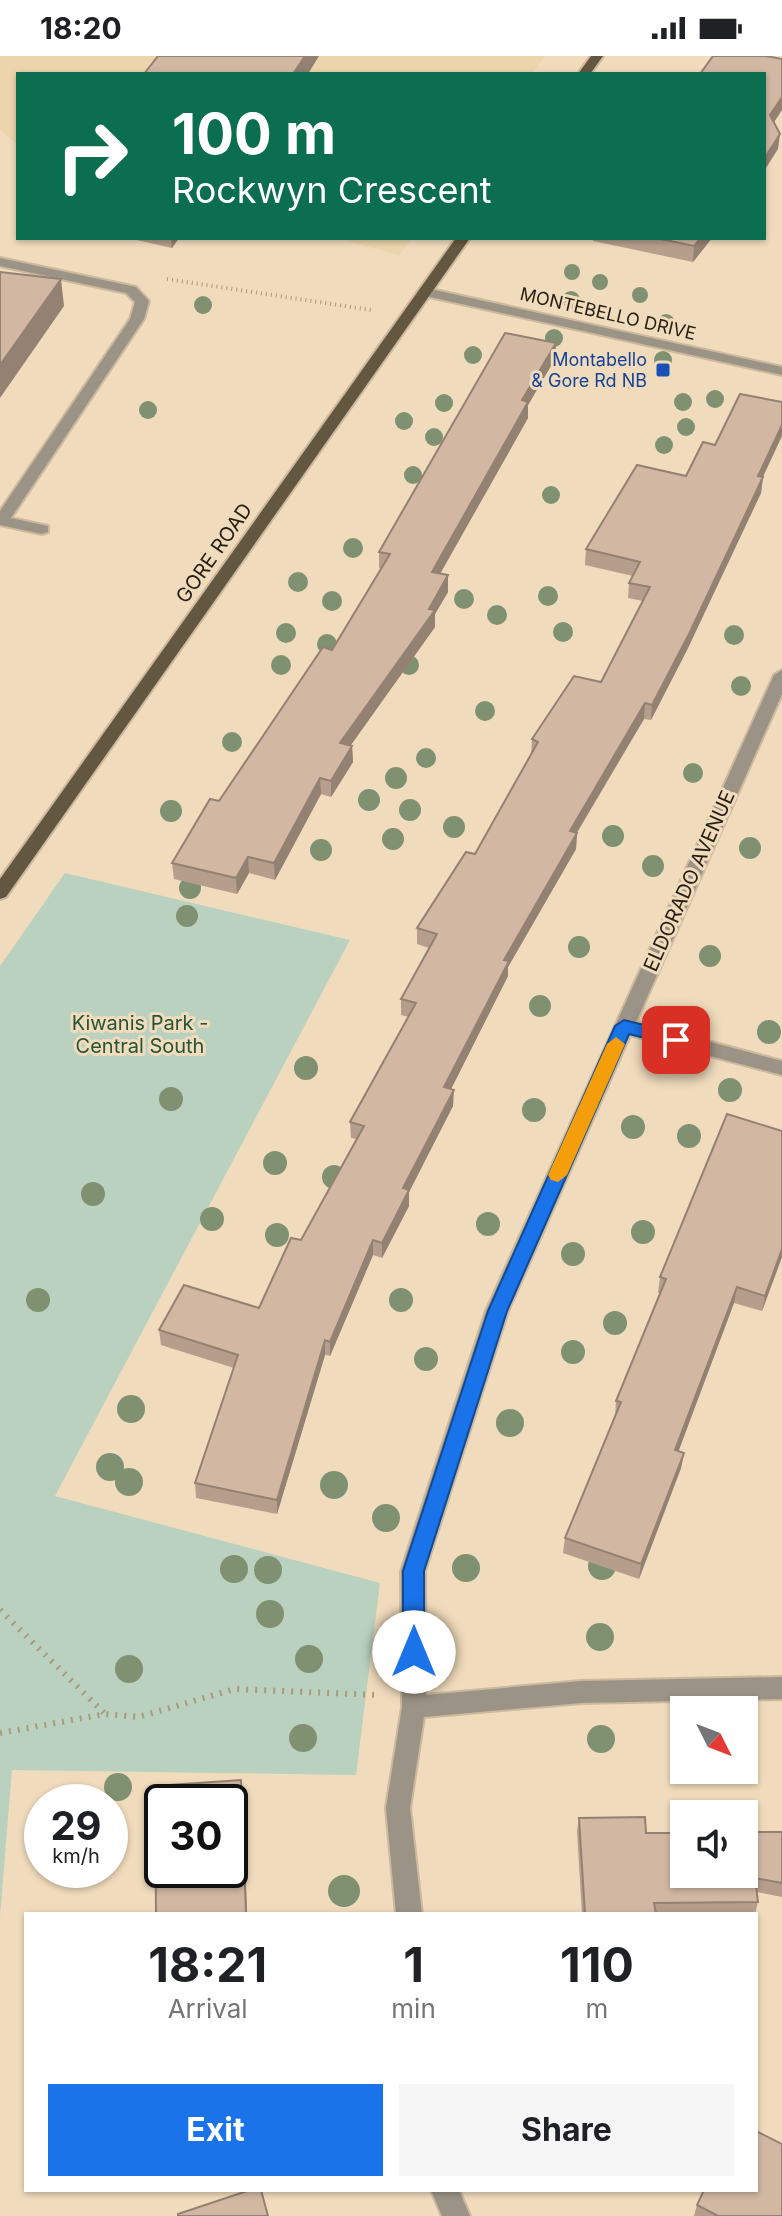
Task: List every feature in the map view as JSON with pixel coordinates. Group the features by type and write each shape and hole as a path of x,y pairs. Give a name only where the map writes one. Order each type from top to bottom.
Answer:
{"main road":[{"name":"GORE ROAD","path":"0,893 462,240"}],"street":[{"path":"0,262 131,290 142,301 137,319 1,521 42,529"},
{"name":"MONTEBELLO DRIVE","path":"426,292 782,371"},
{"name":"ELDORADO AVENUE","path":"409,1912 398,1808 414,1707 413,1571 497,1311 782,675"},
{"path":"624,1026 782,1068"},
{"path":"414,1707 581,1692 782,1688"},
{"path":"446,2192 456,2216"}],"path":[{"path":"162,278 375,311"},
{"path":"0,1610 105,1714"},
{"path":"0,1733 105,1714 138,1717 235,1689 372,1694 414,1707"}],"shaded area":[{"path":"0,56 545,56 533,72 16,72 16,143 0,130"},
{"path":"343,240 410,240 399,255"}],"green space":[{"name":"Kiwanis Park - Central South","path":"65,873 350,940 55,1496 380,1583 356,1775 12,1770 0,1916 0,966"}],"building":[{"path":"158,56 305,56 294,72 146,72"},
{"path":"713,56 782,59 782,97 770,115 780,134 766,156 766,72 701,72"},
{"path":"666,240 699,240 694,246"},
{"path":"0,272 61,279 0,365"},
{"path":"505,333 556,343 522,400 528,402 432,572 448,575 429,609 435,610 340,743 352,746 331,781 320,778 274,863 248,857 236,878 172,863 210,799 219,801 323,647 332,650 390,554 379,552"},
{"path":"740,394 782,402 782,425 758,476 763,477 652,705 645,703 570,831 577,833 504,960 509,961 444,1087 454,1090 403,1188 409,1190 382,1243 373,1240 330,1342 325,1340 277,1500 195,1483 238,1355 159,1330 184,1285 259,1308 291,1238 301,1240 364,1126 350,1122 416,1003 401,999 437,934 417,928 466,852 475,854 538,742 532,739 574,676 601,682 650,587 629,583 640,562 586,549 637,465 686,476 703,442 715,445"},
{"path":"727,1114 782,1131 782,1249 765,1296 737,1287 675,1450 684,1453 641,1564 565,1538 621,1402 616,1401 666,1279 660,1277"},
{"path":"241,1780 241,1784 184,1784"},
{"path":"645,1817 646,1833 670,1833 670,1888 756,1888 758,1902 654,1903 656,1912 585,1912 579,1818"},
{"path":"758,1832 782,1832 782,1883 758,1879"},
{"path":"156,1888 245,1888 246,1912 156,1912"},
{"path":"758,2132 782,2144 782,2216 718,2216 697,2205 703,2192 758,2192"},
{"path":"244,2192 262,2192 268,2216 178,2216"}],"slow traffic":[{"path":"558,1175 616,1044"}],"place":[{"name":"Montabello & Gore Rd NB","path":"663,370"}],"route":[{"path":"414,1652 413,1571 497,1311 624,1026 676,1040"}]}
